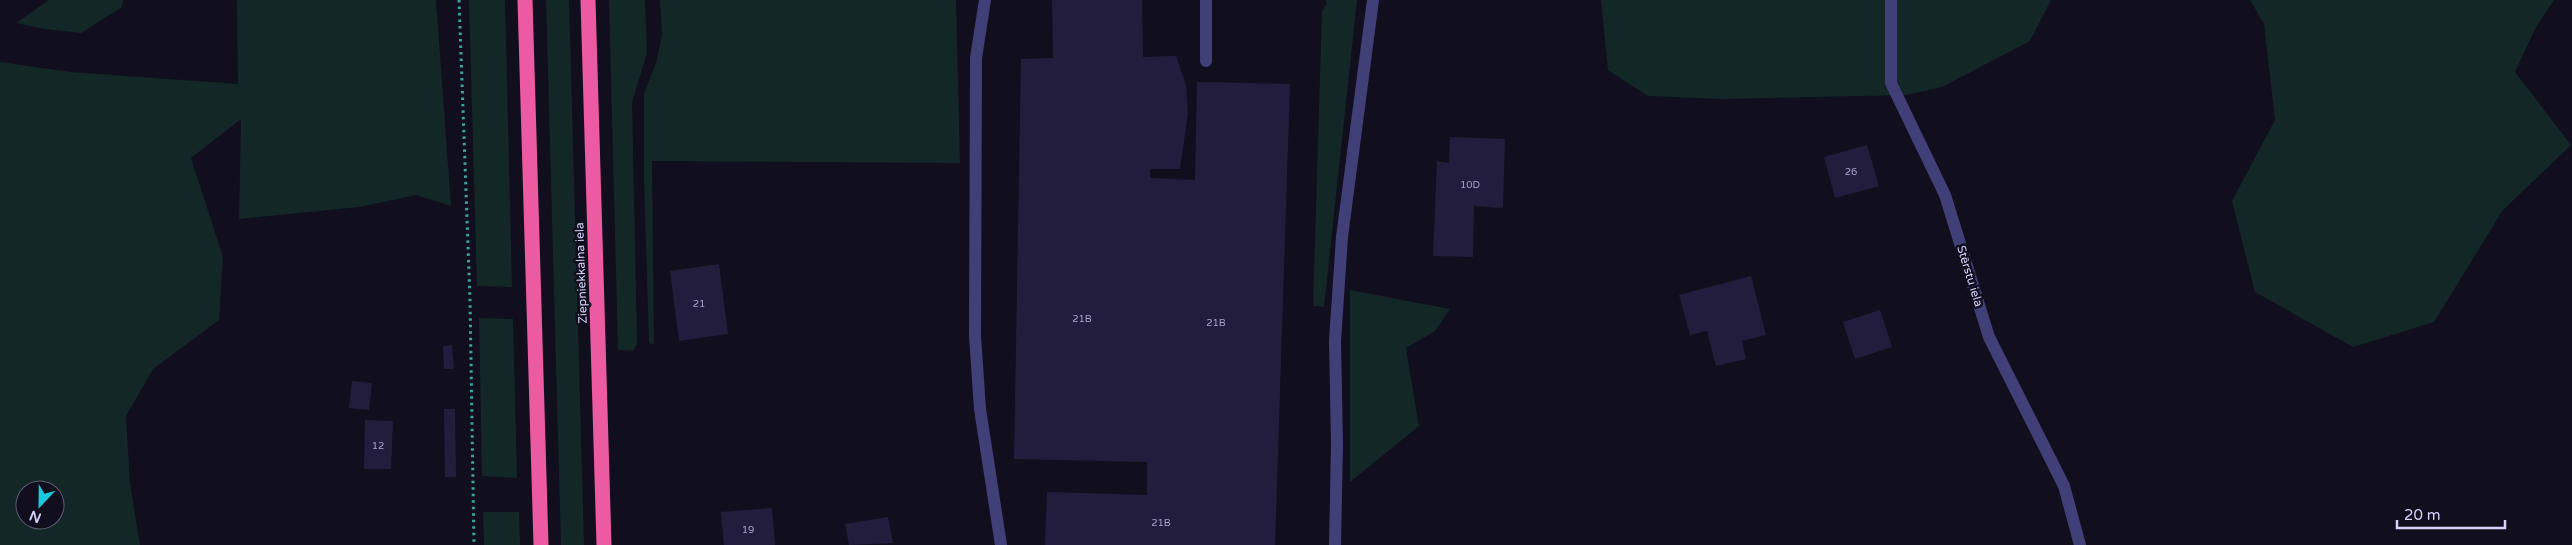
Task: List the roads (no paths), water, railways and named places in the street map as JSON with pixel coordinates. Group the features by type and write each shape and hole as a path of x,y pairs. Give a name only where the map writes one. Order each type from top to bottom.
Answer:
{"highway":[{"path":"526,0 541,545"},
{"name":"Ziepniekkalna iela","path":"588,0 604,545"}],"street":[{"path":"985,0 976,58 975,336 980,409 1001,545"},
{"path":"1206,0 1206,61"},
{"path":"1335,545 1337,444 1335,341 1342,237 1373,0"},
{"name":"Stērstu iela","path":"1891,0 1891,83 1945,195 1989,337 2064,486 2080,545"}]}
